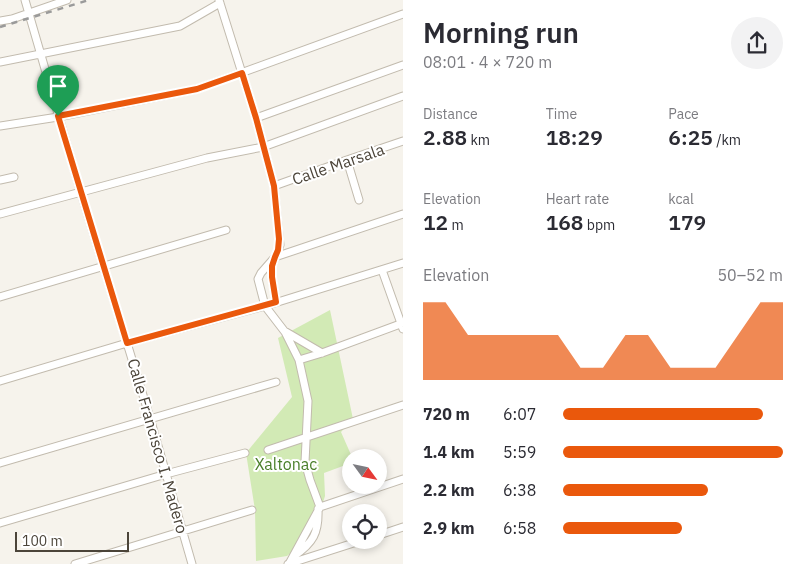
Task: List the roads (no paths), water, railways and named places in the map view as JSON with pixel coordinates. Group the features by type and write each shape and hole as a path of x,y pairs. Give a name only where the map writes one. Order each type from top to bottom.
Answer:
{"street":[{"name":"Calle Francisco I. Madero","path":"25,0 80,193 150,418 192,564"},
{"path":"0,21 12,19 67,0"},
{"path":"0,62 180,26 219,2 256,118 274,186 280,245 272,266 276,302"},
{"path":"0,126 197,89 403,14"},
{"path":"256,118 403,65"},
{"path":"0,214 207,158 263,147 403,96"},
{"name":"Calle Marsala","path":"274,186 403,142"},
{"path":"347,160 360,200"},
{"path":"0,180 14,177"},
{"path":"319,508 305,462 308,401 299,360 285,332 265,306 258,280 261,273 275,257 403,214"},
{"path":"0,297 226,230"},
{"path":"0,381 127,343 265,306 403,263"},
{"path":"299,360 402,325 382,270"},
{"path":"285,332 322,353"},
{"path":"0,463 276,382"},
{"path":"268,450 403,405"},
{"path":"0,523 166,474 245,453"},
{"path":"290,562 319,508 403,479"},
{"path":"75,564 252,510"},
{"path":"387,532 403,527"},
{"path":"290,562 342,546"}],"railway":[{"path":"0,27 89,0"}],"park label":[{"name":"Xaltonac","path":"286,464"}]}
